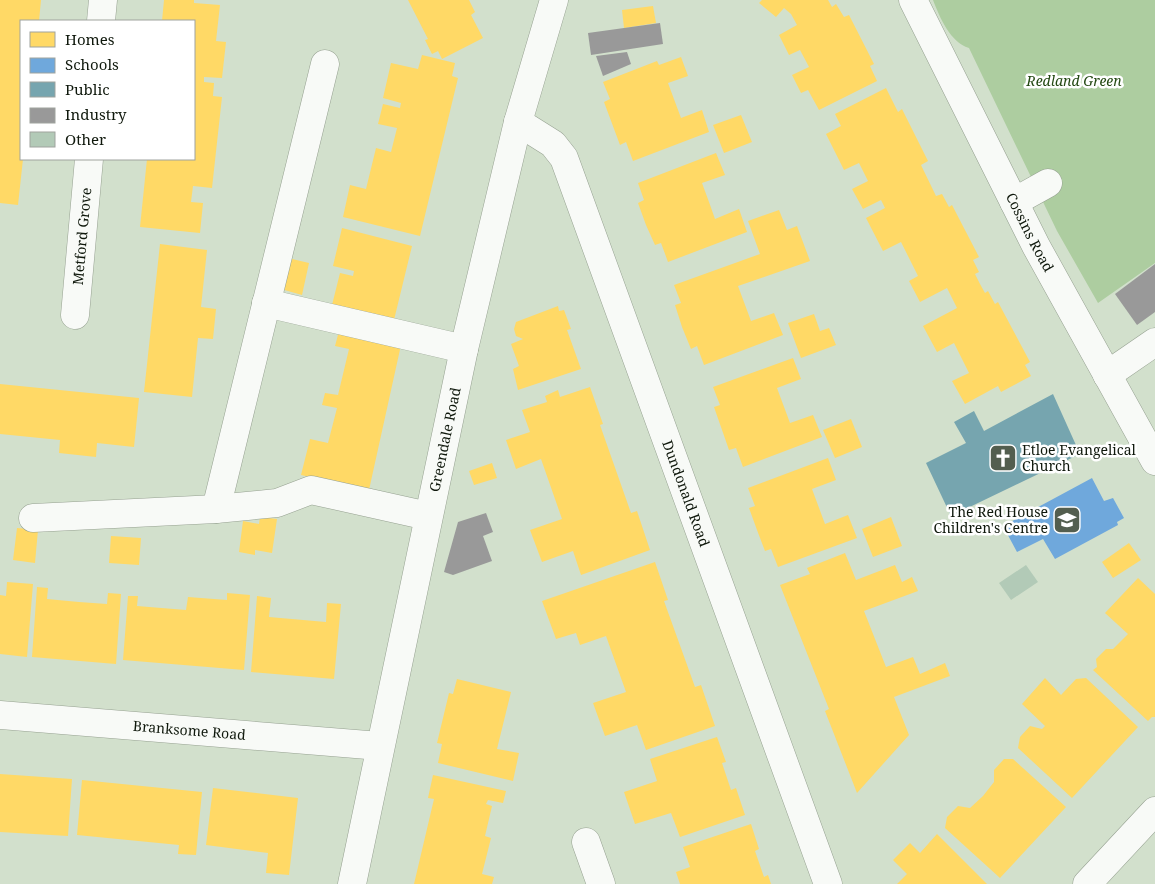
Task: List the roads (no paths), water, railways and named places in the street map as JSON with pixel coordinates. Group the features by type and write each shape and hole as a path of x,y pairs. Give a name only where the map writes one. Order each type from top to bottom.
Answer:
{"street":[{"path":"101,20 103,0"},
{"name":"Greendale Road","path":"352,884 464,349 518,122 554,0"},
{"name":"Cossins Road","path":"913,0 1036,246 1155,462"},
{"path":"216,509 325,64"},
{"name":"Dundonald Road","path":"518,122 553,144 564,158 828,884"},
{"name":"Metford Grove","path":"75,316 89,160"},
{"path":"1014,202 1048,183"},
{"path":"266,303 464,349"},
{"path":"1107,375 1155,342"},
{"path":"33,518 216,509 277,502 311,490 428,516"},
{"name":"Branksome Road","path":"0,716 380,746"},
{"path":"1087,884 1155,811"},
{"path":"586,842 601,884"}],"place":[{"name":"Etloe Evangelical Church","path":"1003,458"},
{"name":"The Red House Children's Centre","path":"1067,520"}],"park label":[{"name":"Redland Green","path":"1074,81"}]}
